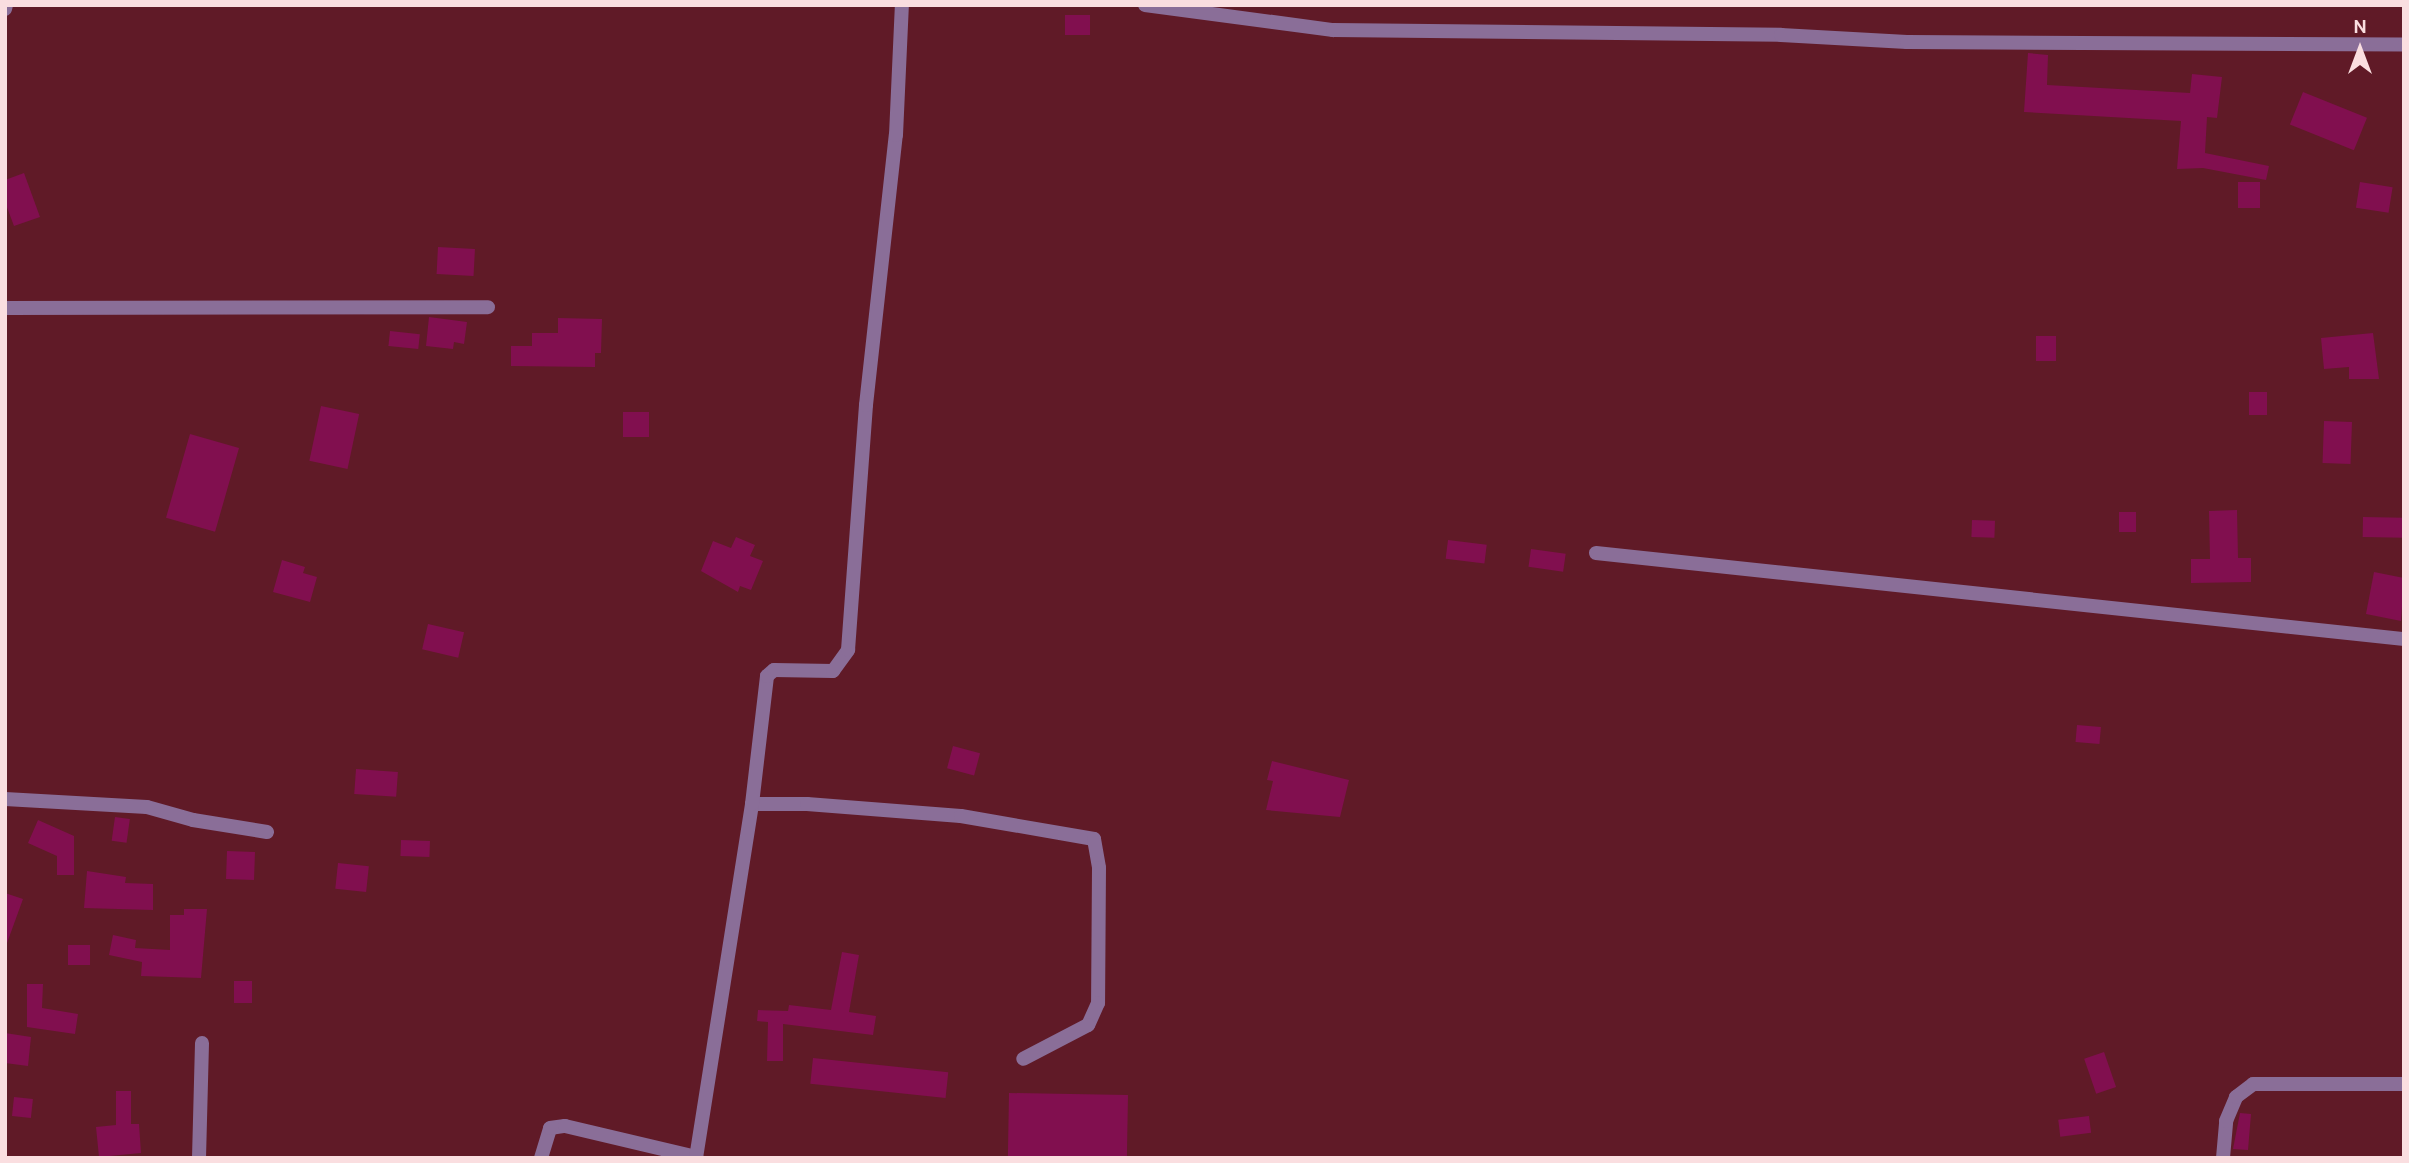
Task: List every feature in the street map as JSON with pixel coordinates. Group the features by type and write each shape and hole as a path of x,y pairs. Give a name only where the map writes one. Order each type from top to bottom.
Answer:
{"street":[{"path":"541,1158 550,1128 565,1126 696,1158 752,804 767,676 774,670 833,671 848,650 866,405 896,135 902,5"},
{"path":"1145,5 1346,30 2404,46"},
{"path":"5,308 488,307"},
{"path":"1596,553 2404,639"},
{"path":"5,799 147,807 192,820 267,832"},
{"path":"752,804 807,804 961,816 1094,838 1099,868 1098,1003 1088,1025 1023,1059"},
{"path":"199,1158 202,1043"},
{"path":"2223,1158 2226,1121 2236,1097 2253,1084 2404,1084"}],"building":[{"path":"1065,15 1090,15 1090,35 1065,35"},
{"path":"2028,53 2048,55 2047,85 2190,93 2192,74 2222,77 2217,118 2207,117 2205,153 2269,166 2266,180 2203,168 2177,169 2181,121 2024,112"},
{"path":"2303,92 2367,118 2354,150 2290,124"},
{"path":"24,173 40,217 14,226 5,202 5,180"},
{"path":"2238,182 2260,182 2260,208 2238,208"},
{"path":"2360,182 2393,187 2389,213 2356,208"},
{"path":"438,247 475,249 474,276 437,274"},
{"path":"429,317 467,322 464,344 454,342 453,349 426,346"},
{"path":"558,318 602,319 601,353 595,353 595,367 511,366 511,346 532,346 532,333 558,333"},
{"path":"390,331 420,334 418,349 388,346"},
{"path":"2373,333 2379,379 2349,379 2349,367 2324,369 2321,338"},
{"path":"2036,336 2056,336 2056,361 2036,361"},
{"path":"2249,392 2267,392 2267,415 2249,415"},
{"path":"321,406 359,414 348,469 309,461"},
{"path":"623,412 649,412 649,437 623,437"},
{"path":"2324,421 2352,422 2351,464 2323,463"},
{"path":"190,434 239,448 215,532 166,518"},
{"path":"2237,510 2238,558 2251,558 2251,582 2191,583 2191,559 2210,559 2209,511"},
{"path":"2119,512 2136,512 2136,532 2119,532"},
{"path":"2363,517 2404,518 2404,538 2363,537"},
{"path":"1972,520 1995,521 1994,538 1971,537"},
{"path":"736,537 755,545 750,556 763,561 751,590 740,586 738,592 701,571 713,541 731,548"},
{"path":"1448,540 1487,545 1484,564 1446,559"},
{"path":"1531,549 1566,554 1563,572 1528,567"},
{"path":"282,560 305,567 303,573 317,577 310,602 273,592"},
{"path":"2374,572 2404,578 2401,621 2366,614"},
{"path":"428,624 464,632 458,658 422,649"},
{"path":"2077,725 2101,727 2099,744 2076,742"},
{"path":"953,746 980,753 974,775 947,768"},
{"path":"1272,761 1349,780 1340,817 1266,810 1273,781 1267,780"},
{"path":"356,769 398,772 396,797 354,794"},
{"path":"115,817 130,819 127,843 112,841"},
{"path":"38,820 74,836 74,875 57,875 57,856 28,843"},
{"path":"401,840 430,841 429,857 400,856"},
{"path":"227,851 255,852 254,880 226,879"},
{"path":"338,863 369,866 366,892 335,889"},
{"path":"87,871 126,877 125,883 153,884 153,910 84,908"},
{"path":"5,893 23,899 7,943 5,942"},
{"path":"184,909 207,909 201,978 141,976 142,962 109,955 113,935 136,940 135,948 170,950 170,915 184,915"},
{"path":"68,945 90,945 90,965 68,965"},
{"path":"842,952 859,955 849,1012 876,1016 873,1035 783,1024 783,1061 767,1061 768,1022 757,1021 758,1010 788,1011 789,1005 831,1010"},
{"path":"234,981 252,981 252,1003 234,1003"},
{"path":"27,984 43,984 42,1008 78,1014 75,1034 27,1027"},
{"path":"5,1033 31,1037 28,1066 5,1063"},
{"path":"2104,1052 2116,1087 2096,1094 2084,1059"},
{"path":"813,1058 948,1072 946,1098 810,1084"},
{"path":"116,1091 131,1091 131,1124 139,1124 141,1153 99,1157 96,1127 116,1125"},
{"path":"1009,1093 1128,1095 1127,1158 1008,1158"},
{"path":"14,1097 33,1099 31,1118 12,1116"},
{"path":"2240,1113 2251,1114 2248,1150 2233,1149"},
{"path":"2089,1116 2091,1133 2060,1137 2058,1120"}]}
